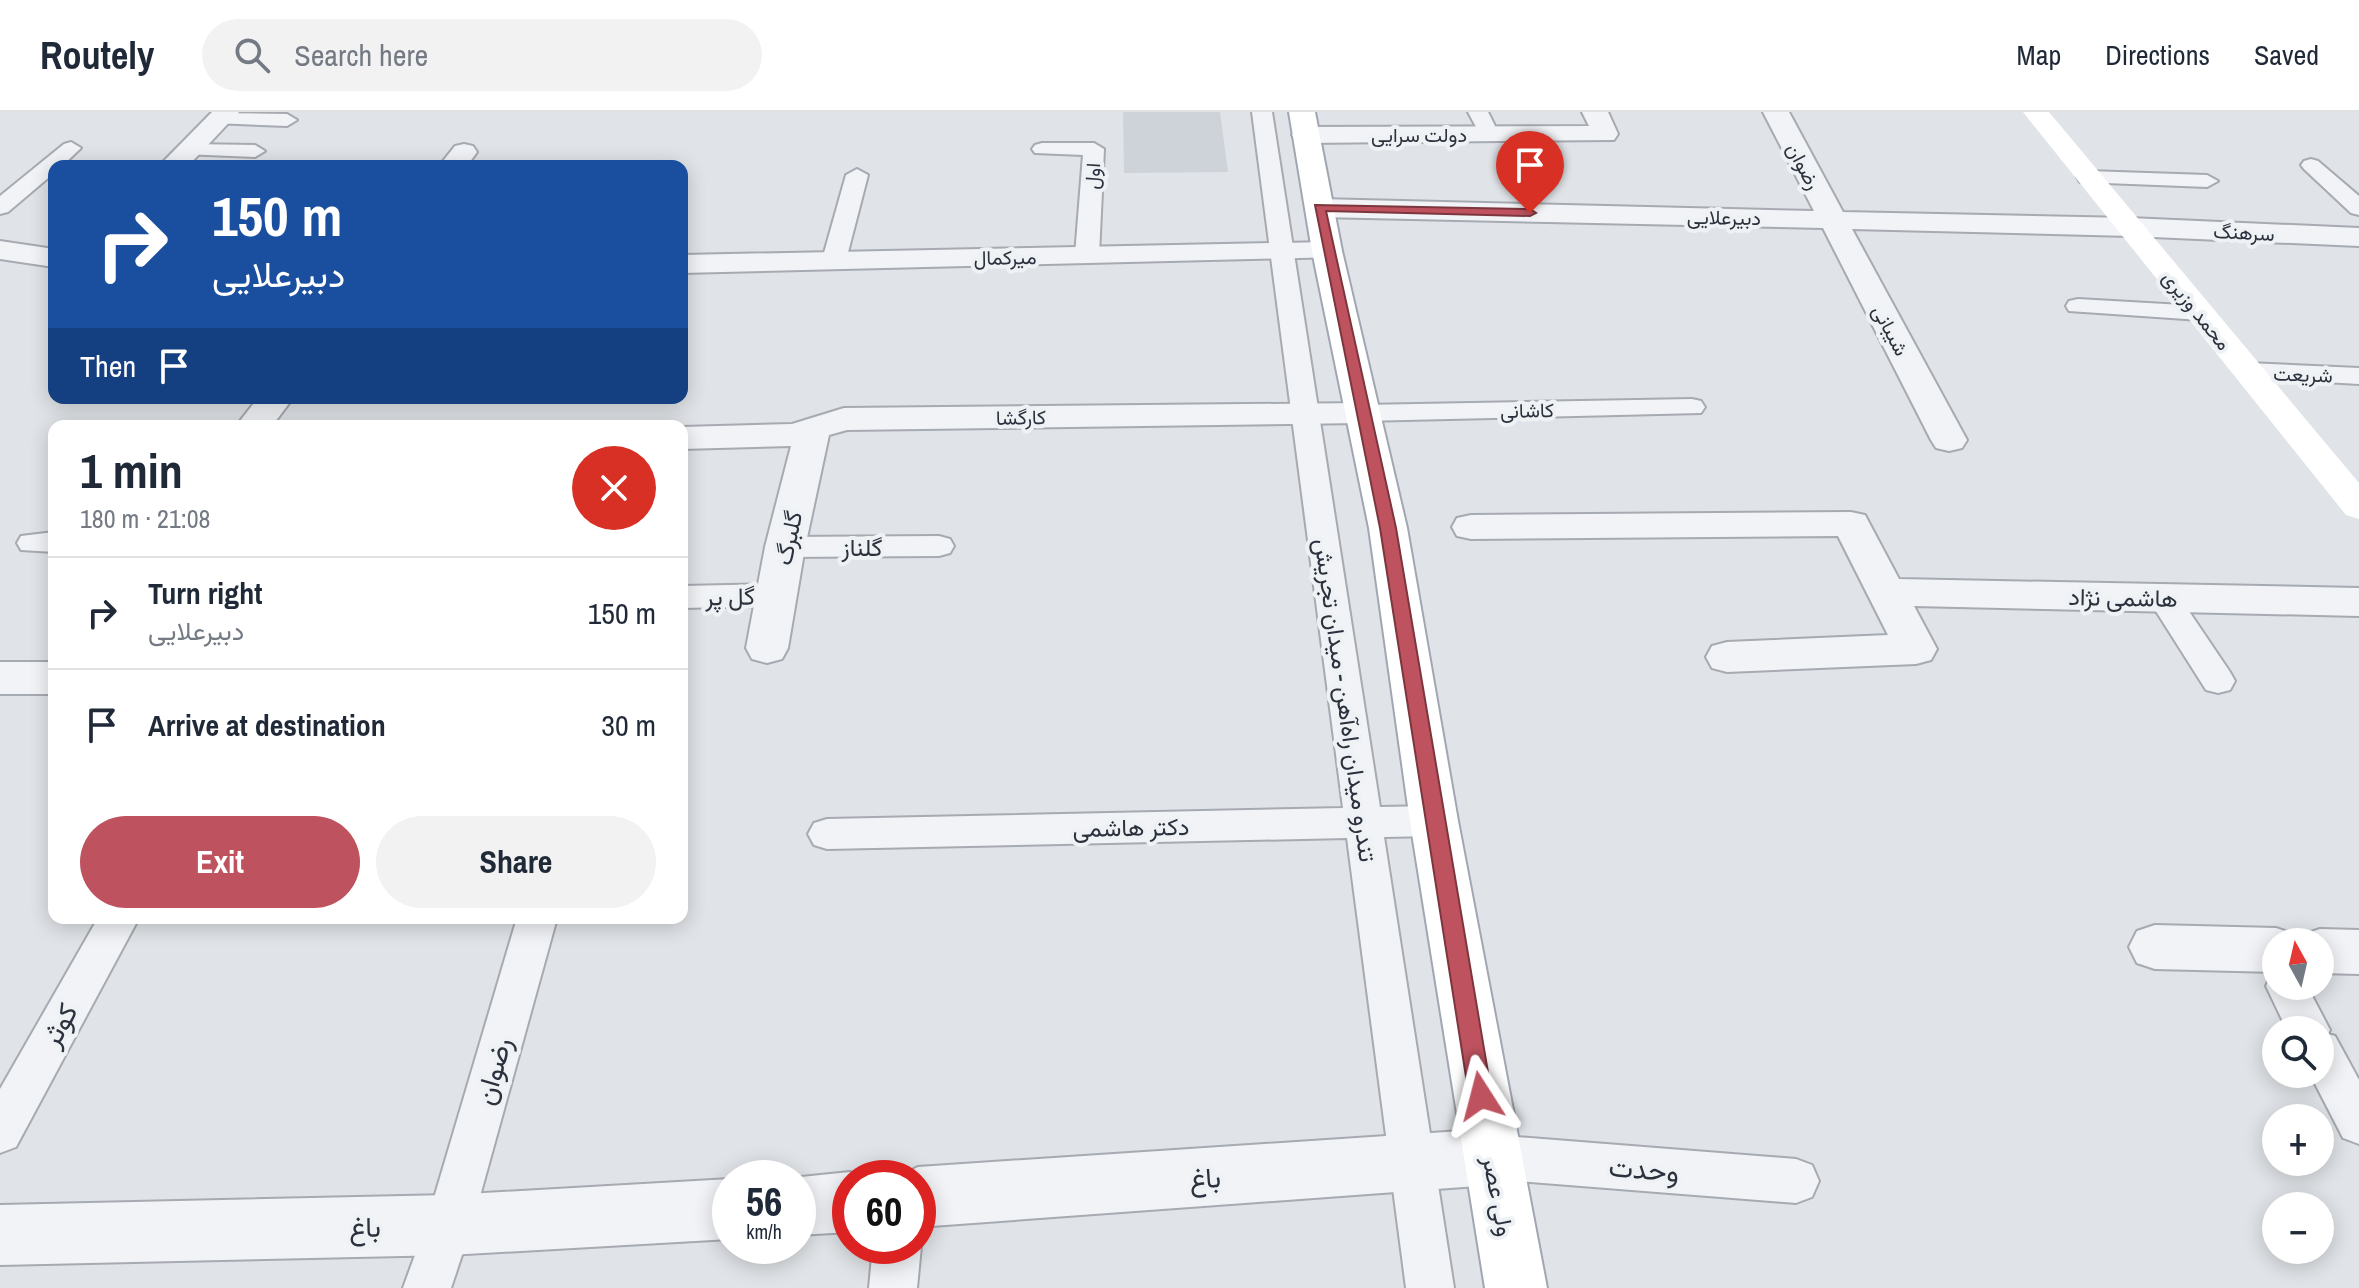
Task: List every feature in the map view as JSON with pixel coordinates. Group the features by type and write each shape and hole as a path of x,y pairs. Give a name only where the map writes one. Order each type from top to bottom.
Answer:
{"main road":[{"name":"محمد وزیری","path":"2036,112 2359,507"},
{"name":"ولی عصر","path":"1303,123 1327,251 1388,528 1434,821 1516,1288"}],"street":[{"name":"دولت سرایی","path":"1303,123 1483,123 1605,134 1595,112"},
{"name":"رضوان","path":"1776,112 1833,220"},
{"path":"181,158 223,116"},
{"name":"دبیرعلایی","path":"1319,208 2130,227"},
{"name":"شیبانی","path":"1833,220 1949,440"},
{"name":"سرهنگ","path":"2130,227 2359,237"},
{"path":"0,250 48,257"},
{"name":"میرکمال","path":"688,264 1327,251"},
{"path":"259,420 271,404"},
{"name":"کارگشا","path":"688,438 795,435 844,419 1362,413"},
{"name":"گلبرگ","path":"767,648 785,547 813,429"},
{"path":"1471,527 1851,524 1916,649 1727,657"},
{"name":"هاشمی نژاد","path":"1886,592 2359,602"},
{"path":"0,678 48,678"},
{"path":"2155,947 2262,961"},
{"path":"2334,951 2359,952"},
{"name":"باغ","path":"936,1196 1491,1157"},
{"name":"باغ","path":"0,1235 449,1225 712,1210"}],"lane":[{"name":"تندرو میدان راه‌آهن - میدان تجریش","path":"1262,112 1430,1288"},
{"path":"223,116 287,120"},
{"path":"57,160 71,148"},
{"name":"اول","path":"1042,149 1094,149 1087,255"},
{"path":"181,158 255,151"},
{"path":"2311,165 2359,208"},
{"path":"0,207 48,167"},
{"path":"834,260 857,175"},
{"path":"2088,177 2207,181"},
{"path":"2078,306 2200,313"},
{"name":"شریعت","path":"2248,371 2359,376"},
{"name":"کاشانی","path":"1362,413 1692,407"},
{"name":"گلناز","path":"785,547 939,546"},
{"name":"گل پر","path":"688,597 778,595"},
{"path":"2163,597 2218,681"},
{"name":"دکتر هاشمی","path":"827,834 1434,821"},
{"name":"کوثر","path":"0,1132 116,924"},
{"name":"رضوان","path":"427,1288 449,1225 535,924"},
{"path":"2334,1076 2359,1123"},
{"name":"وحدت","path":"1491,1157 1796,1181"},
{"path":"893,1288 895,1264"}],"shaded area":[{"path":"1123,112 1220,112 1228,172 1124,173"}],"route":[{"path":"1481,1096 1388,528 1319,208 1530,213"}]}
